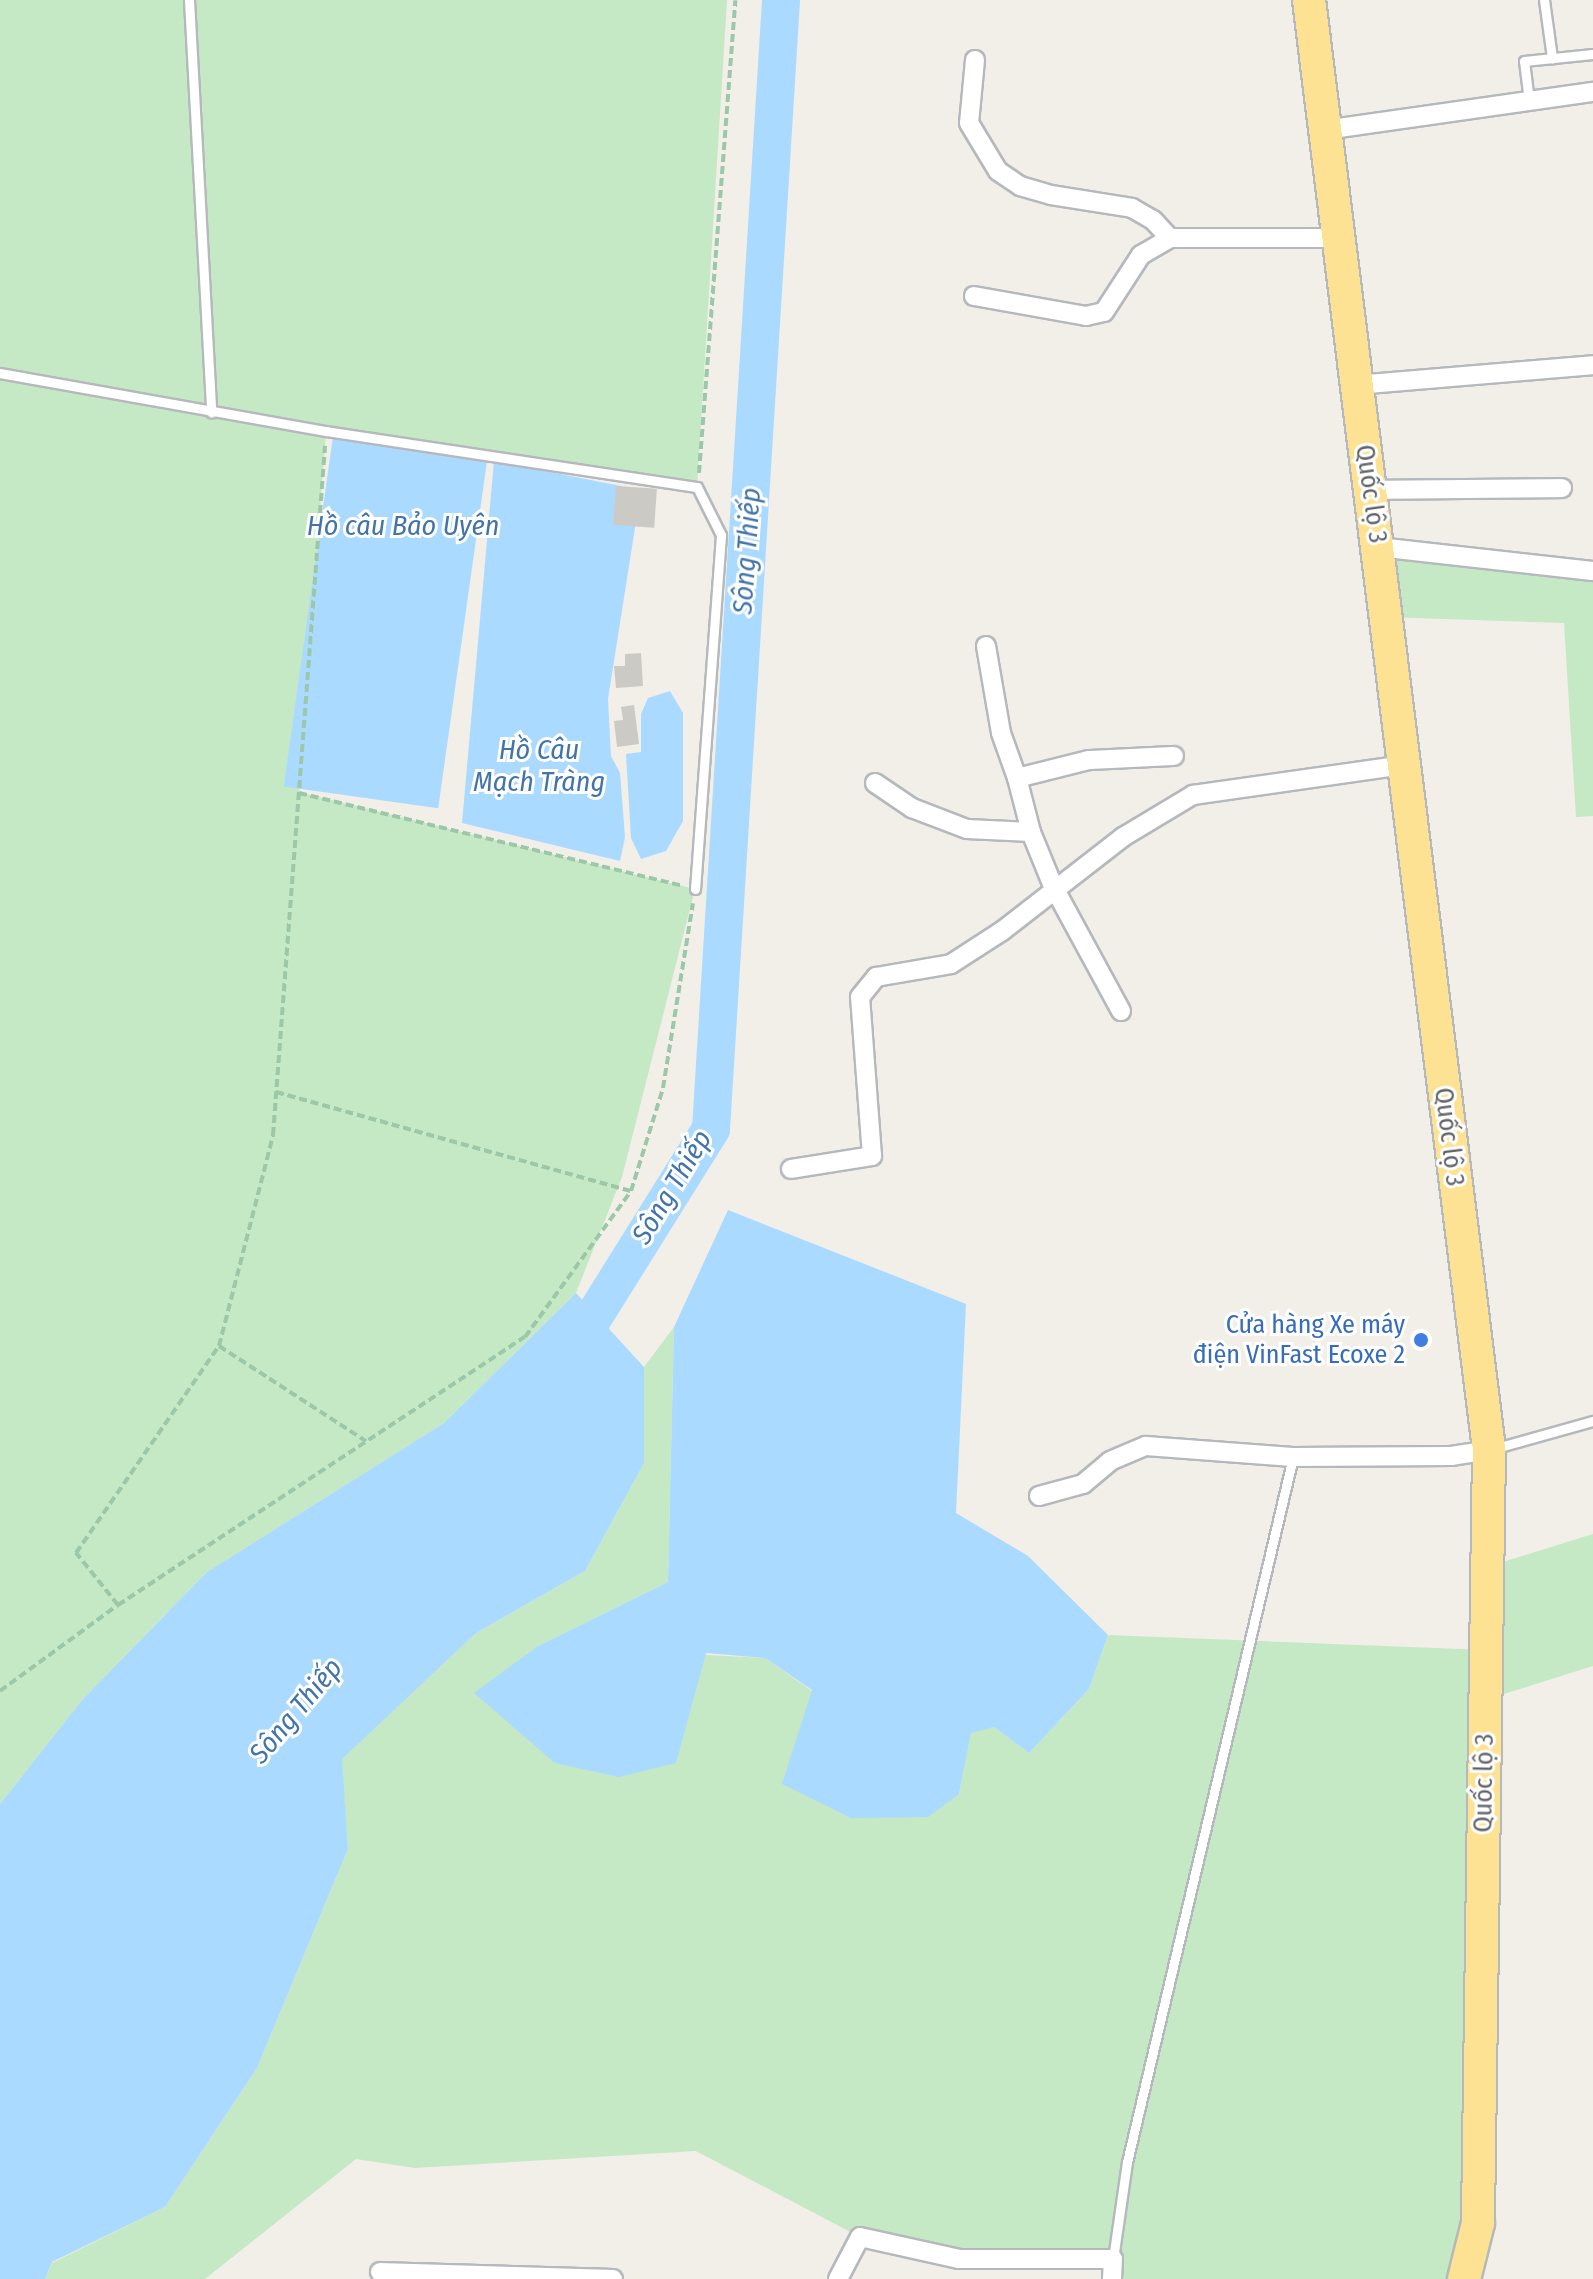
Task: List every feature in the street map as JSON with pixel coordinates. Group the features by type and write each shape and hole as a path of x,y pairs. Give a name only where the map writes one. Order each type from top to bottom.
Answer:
{"highway":[{"name":"Quốc lộ 3","path":"1309,0 1489,1450 1478,2223 1464,2279"}],"street":[{"path":"975,60 969,123 998,171 1041,192 1132,208 1153,220 1170,238"},
{"path":"1325,130 1593,92"},
{"path":"974,296 1086,316 1104,312 1141,255 1170,238 1338,238"},
{"path":"1356,385 1593,365"},
{"path":"1369,490 1562,488"},
{"path":"1378,547 1593,571"},
{"path":"986,646 1001,733 1031,832 1053,886 1121,1011"},
{"path":"1017,778 1089,760 1174,756"},
{"path":"791,1169 872,1156 860,997 876,977 951,964 1002,931 1053,886 1193,795 1403,765"},
{"path":"875,783 912,808 967,829 1031,832"},
{"path":"1039,1496 1083,1484 1110,1461 1146,1446 1293,1457 1451,1456 1489,1450"},
{"path":"838,2279 860,2237 959,2259 1110,2272"},
{"path":"380,2272 613,2279"}],"lane":[{"path":"189,0 211,412"},
{"path":"1544,0 1552,58"},
{"path":"1529,101 1524,61 1593,54"},
{"path":"0,373 326,431 697,487 721,535 695,889"},
{"path":"1489,1450 1593,1421"},
{"path":"1110,2272 1127,2162 1293,1457"}],"path":[{"path":"697,487 735,0"},
{"path":"118,1605 76,1553 219,1346 273,1135 326,431"},
{"path":"0,1691 118,1605 525,1337 631,1191 663,1088 695,889 299,793"},
{"path":"276,1092 631,1191"},
{"path":"219,1346 366,1441"}],"green space":[{"path":"0,0 727,0 697,487 326,432 299,792 695,889 622,1177 576,1293 444,1423 207,1572 82,1700 0,1804"},
{"path":"1378,547 1593,574 1593,816 1576,817 1564,623 1386,617"},
{"path":"674,1327 668,1582 538,1646 765,1658 959,1794 971,1732 994,1727 1029,1753 1089,1689 1108,1635 1485,1650 1487,1567 1593,1534 1593,1666 1485,1700 1464,2279 1119,2279 1112,2259 959,2259 860,2237 696,2151 415,2168 356,2159 205,2279 45,2279 52,2263 165,2207 257,2068 348,1849 341,1759 476,1633 585,1571 644,1463 644,1367"}],"water":[{"name":"Hồ câu Bảo Uyên","path":"333,436 487,458 438,808 284,787"},
{"name":"Hồ Câu Mạch Tràng","path":"494,461 641,490 608,699 611,756 620,773 625,837 620,861 462,823"},
{"path":"670,691 683,713 683,821 666,851 641,859 631,838 626,754 641,752 641,714 648,698"},
{"path":"728,1210 966,1304 956,1513 1028,1556 1108,1635 1089,1689 1029,1753 994,1727 971,1733 959,1794 928,1817 851,1818 782,1784 812,1690 765,1658 706,1653 676,1763 619,1777 555,1763 474,1693 538,1646 668,1582 674,1327"},
{"path":"576,1293 644,1367 644,1463 585,1571 476,1633 342,1759 348,1849 257,2068 165,2207 52,2262 45,2279 0,2279 0,1804 82,1700 207,1572 444,1423"}],"building":[{"path":"616,486 657,489 654,528 613,525"},
{"path":"641,653 643,686 616,688 614,666 625,666 625,654"},
{"path":"634,705 639,744 617,747 614,721 623,720 621,707"}],"waterway":[{"name":"Sông Thiếp","path":"568,1358 711,1129 781,0"}],"place":[{"name":"Cửa hàng Xe máy điện VinFast Ecoxe 2","path":"1421,1340"}]}
